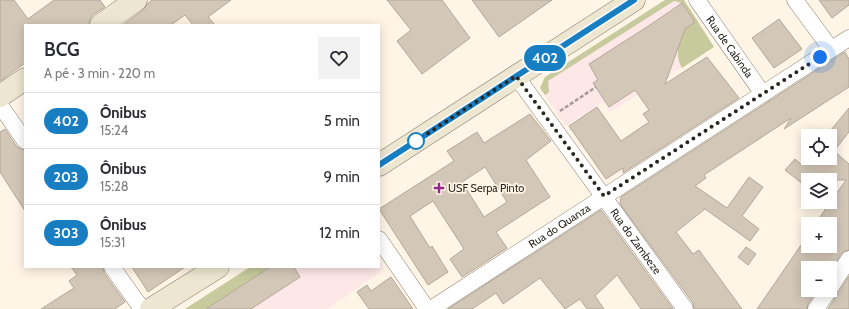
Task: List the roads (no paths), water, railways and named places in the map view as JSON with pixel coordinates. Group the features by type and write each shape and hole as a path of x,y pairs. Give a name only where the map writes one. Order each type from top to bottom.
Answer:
{"main road":[{"path":"102,24 136,0"},
{"path":"380,165 634,0"},
{"path":"0,96 24,80"},
{"path":"151,309 216,268"}],"street":[{"name":"Rua de Cabinda","path":"697,0 762,94"},
{"path":"795,0 831,49"},
{"name":"Rua do Quanza","path":"431,309 849,38"},
{"name":"Rua do Zambeze","path":"516,76 685,309"},
{"path":"0,105 24,140"},
{"path":"380,240 427,309"},
{"path":"837,277 849,259"},
{"path":"113,268 142,309"},
{"path":"816,309 824,297"}],"place":[{"name":"USF Serpa Pinto","path":"439,188"}]}
